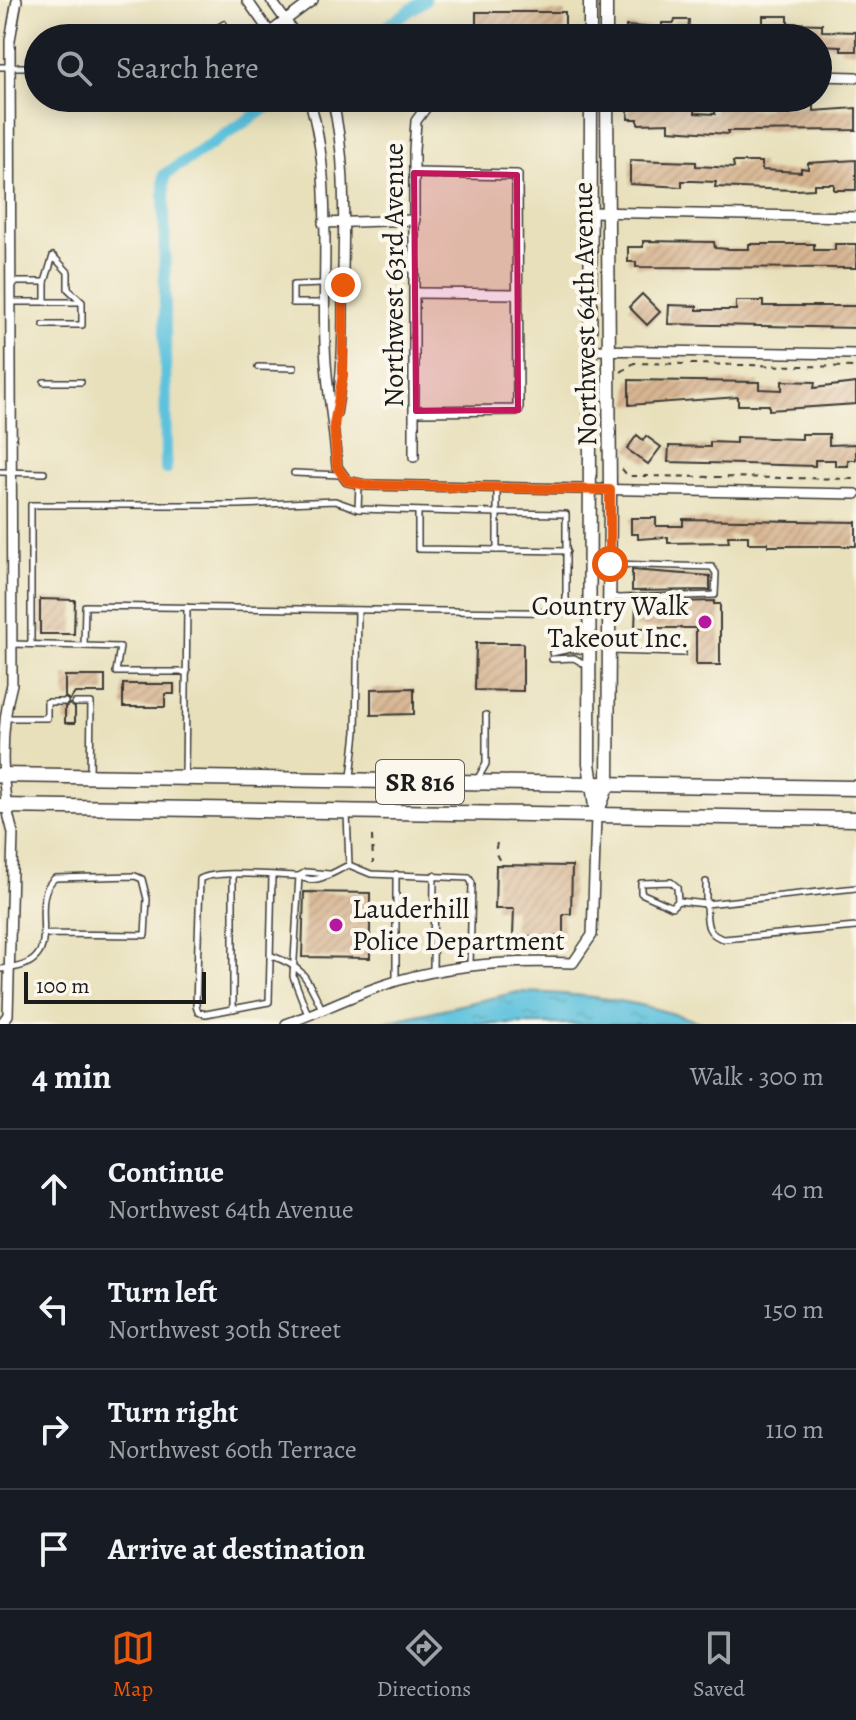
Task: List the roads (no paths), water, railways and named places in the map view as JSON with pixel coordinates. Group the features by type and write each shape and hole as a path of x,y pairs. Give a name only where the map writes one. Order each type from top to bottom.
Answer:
{"main road":[{"name":"SR 816","path":"1,775 856,788"},
{"name":"SR 816","path":"1,807 856,819"}],"street":[{"path":"1,1024 8,1015 5,969 13,833 1,807 1,710 12,684 12,282 6,167 5,40 17,0"},
{"path":"247,0 264,24"},
{"path":"271,0 289,24"},
{"path":"283,24 313,0"},
{"path":"590,0 590,24"},
{"path":"606,0 606,24"},
{"path":"832,76 856,77"},
{"path":"314,112 321,135 325,347 344,478 359,484 497,489 856,494"},
{"path":"334,425 343,375 344,223 341,134 336,112"},
{"name":"Northwest 63rd Avenue","path":"414,457 414,173 416,121 423,112"},
{"name":"Northwest 64th Avenue","path":"591,112 590,785 596,816"},
{"name":"Northwest 64th Avenue","path":"596,816 608,785 607,112"},
{"path":"414,173 517,175 518,410 416,411"},
{"path":"590,212 856,217"},
{"path":"323,223 415,220"},
{"path":"324,284 343,285"},
{"path":"416,293 516,294"},
{"path":"0,297 12,302"},
{"path":"590,350 856,354"},
{"path":"0,423 11,423"},
{"path":"591,627 600,644 609,651"},
{"path":"592,653 609,673"},
{"path":"286,1024 396,981 433,972 510,960 573,963 592,935 596,816"}],"lane":[{"path":"44,325 82,325 82,302 68,289 68,272 53,256 45,282 45,301"},
{"path":"12,282 45,282"},
{"path":"324,284 293,285 293,303 324,303"},
{"path":"12,302 82,302"},
{"path":"258,367 294,368"},
{"path":"44,382 81,382"},
{"path":"0,472 44,473"},
{"path":"294,473 344,478"},
{"path":"358,509 359,484"},
{"path":"497,489 497,550"},
{"path":"31,644 31,505 238,505 335,501 358,509 566,514 566,613"},
{"path":"0,507 12,507"},
{"path":"418,511 418,549 567,551"},
{"path":"0,540 12,540"},
{"path":"609,596 714,596 716,573 712,567 610,564"},
{"path":"0,574 12,574"},
{"path":"84,646 85,606 591,613"},
{"path":"185,778 187,607"},
{"path":"351,781 356,732 358,610"},
{"path":"12,644 120,647 116,672 187,672"},
{"path":"591,667 574,658 552,656 570,649 592,653"},
{"path":"609,651 683,653"},
{"path":"1,710 47,718 47,702 65,702"},
{"path":"75,703 91,703 90,777"},
{"path":"475,782 486,764 486,715"},
{"path":"347,812 349,865"},
{"path":"272,875 269,1002 206,1014 198,1012 197,883 204,875 272,875 299,876 306,880 321,880 349,865 371,874 462,875 472,883 470,966"},
{"path":"396,874 396,981"},
{"path":"5,969 30,963 37,956 45,934 49,883 64,877 108,875 142,879 147,899 145,935 45,934"},
{"path":"233,875 233,1009"},
{"path":"433,972 434,875"},
{"path":"299,876 293,976 308,1016"},
{"path":"671,882 677,887 678,901 672,907 666,907 641,893 641,883 671,882"},
{"path":"706,882 707,929 713,936 724,939 856,927"},
{"path":"678,901 706,904 856,888"},
{"path":"272,956 294,964 304,972 322,1010"}],"water":[{"path":"518,992 612,1000 657,1009 704,1024 377,1024"}],"waterway":[{"path":"390,24 425,0"},
{"path":"166,469 164,175 260,112"}],"place":[{"name":"Country Walk Takeout Inc.","path":"705,622"},
{"name":"Lauderhill Police Department","path":"336,925"}]}
